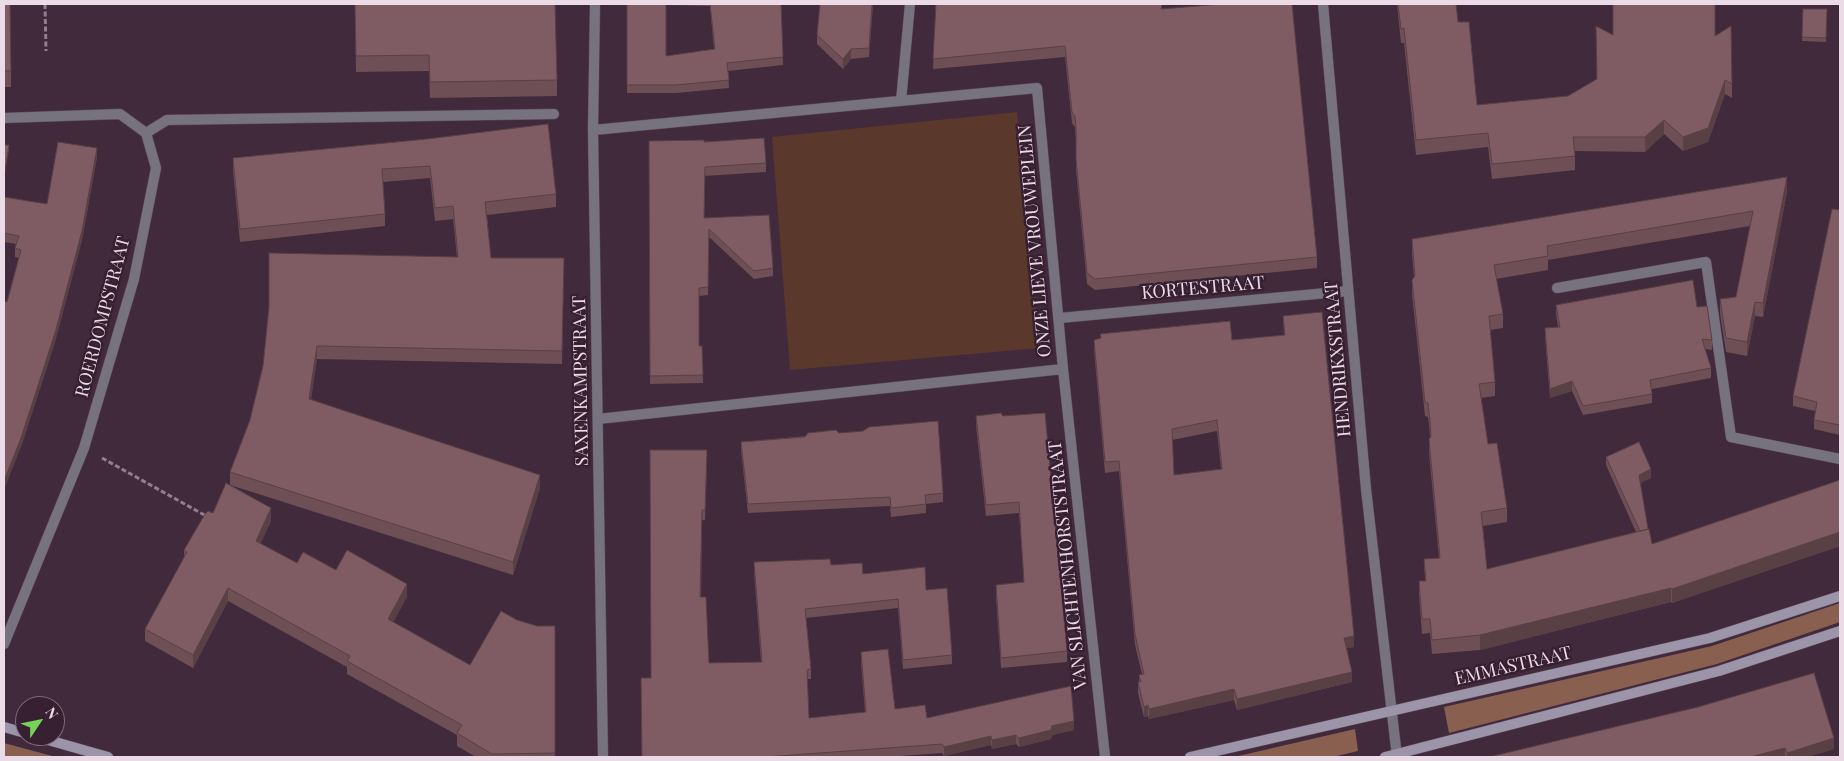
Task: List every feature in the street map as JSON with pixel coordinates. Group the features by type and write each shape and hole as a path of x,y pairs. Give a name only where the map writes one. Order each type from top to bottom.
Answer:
{"street":[{"name":"SAXENKAMPSTRAAT","path":"595,4 593,130 603,757"},
{"path":"901,101 910,4"},
{"name":"HENDRIKXSTRAAT","path":"1323,4 1366,489 1393,710 1396,756"},
{"name":"ONZE LIEVE VROUWEPLEIN","path":"593,130 1037,88 1060,318 1063,369 598,419"},
{"path":"4,118 120,114 146,133 167,120 554,114"},
{"name":"ROERDOMPSTRAAT","path":"4,644 84,448 134,279 156,168 146,133"},
{"path":"1557,288 1706,262 1731,437 1840,458"},
{"name":"KORTESTRAAT","path":"1060,318 1348,291"},
{"name":"VAN SLICHTENHORSTSTRAAT","path":"1063,369 1105,757"},
{"name":"EMMASTRAAT","path":"1190,757 1710,638 1840,596"},
{"path":"1385,757 1396,756 1719,671 1840,631"},
{"path":"65,745 108,757"}],"path":[{"path":"45,4 46,51"},
{"path":"84,448 210,518"}],"shaded area":[{"path":"1017,112 1040,348 790,370 772,137"},
{"path":"1840,603 1840,622 1717,664 1449,733 1444,707 1712,646"},
{"path":"1355,729 1358,751 1333,757 1234,757"},
{"path":"4,743 56,757 4,757"}],"building":[{"path":"4,4 10,4 11,71 4,71"},
{"path":"355,4 555,4 557,80 430,82 429,55 356,56"},
{"path":"627,4 666,4 666,56 715,49 710,4 781,4 783,57 727,63 729,80 676,85 627,85"},
{"path":"820,4 872,4 869,48 851,49 843,59 817,35"},
{"path":"936,4 1162,4 1161,9 1222,4 1292,4 1317,257 1095,279 1087,273 1076,159 1075,116 1072,112 1065,46 933,59"},
{"path":"1398,4 1456,4 1458,22 1469,22 1477,105 1568,96 1597,79 1596,26 1613,35 1613,4 1715,4 1715,36 1731,26 1732,84 1725,80 1708,128 1683,137 1664,120 1645,137 1573,137 1575,156 1492,164 1488,133 1416,140 1404,28 1401,29"},
{"path":"1803,9 1827,9 1826,38 1802,37"},
{"path":"548,124 556,194 485,202 491,258 564,258 562,351 317,346 309,399 540,475 513,562 230,472 250,420 263,366 269,307 269,253 458,257 453,206 435,208 430,166 382,169 385,214 240,229 233,158 427,139"},
{"path":"764,138 766,163 705,167 704,218 769,215 773,268 754,271 709,229 708,287 699,288 699,346 702,346 703,375 650,376 649,141 704,140 704,142"},
{"path":"58,142 97,148 82,231 55,333 21,438 4,481 4,301 7,302 21,250 15,248 19,236 4,233 4,197 47,204"},
{"path":"4,145 9,145 4,176"},
{"path":"1787,177 1763,303 1755,302 1747,342 1726,338 1720,299 1736,297 1753,211 1547,246 1548,256 1494,265 1503,314 1489,316 1495,382 1479,384 1488,444 1497,443 1507,508 1481,512 1487,569 1649,529 1652,544 1840,480 1840,532 1672,589 1480,635 1432,640 1430,619 1422,619 1419,581 1426,581 1424,559 1440,558 1429,439 1431,437 1430,421 1428,403 1425,402 1412,280 1415,276 1412,239"},
{"path":"1832,209 1840,210 1840,425 1814,420 1817,402 1793,396"},
{"path":"1693,280 1697,307 1707,306 1712,340 1702,339 1711,368 1650,380 1652,394 1583,406 1572,381 1550,389 1545,328 1560,327 1556,305"},
{"path":"1322,312 1354,636 1344,638 1352,672 1237,699 1234,689 1149,709 1148,705 1144,707 1138,682 1141,682 1139,675 1144,674 1135,634 1119,461 1105,462 1094,340 1101,338 1100,334 1230,321 1232,340 1285,335 1283,316","holes":["1217,420 1222,469 1174,475 1172,429"]},
{"path":"1001,413 1003,416 1045,413 1067,651 1001,658 996,585 1024,582 1019,502 986,505 976,416"},
{"path":"938,421 943,493 925,495 926,504 891,508 890,497 748,504 741,442 805,437 808,433 836,430 839,433 863,431 869,427"},
{"path":"1639,442 1651,469 1639,475 1648,529 1640,531 1606,457"},
{"path":"650,450 707,450 705,510 702,510 700,597 706,597 709,663 762,662 754,562 830,559 831,565 862,563 863,574 925,567 926,590 947,588 952,655 903,660 898,599 805,609 811,669 807,670 809,718 866,712 861,652 888,649 895,709 925,705 927,718 1071,686 1074,721 1052,726 1051,730 1019,738 1016,735 992,740 991,736 944,747 942,744 765,757 642,757 641,678 651,678"},
{"path":"226,483 271,508 256,541 297,563 303,552 336,570 347,550 407,584 388,619 470,665 501,611 517,620 537,626 555,626 555,753 492,754 457,733 462,725 347,661 350,656 228,588 193,655 145,629 187,552 184,550 205,514 208,511 213,513"},
{"path":"1814,673 1834,738 1787,753 1785,748 1750,757 1489,757 1698,707"}]}
